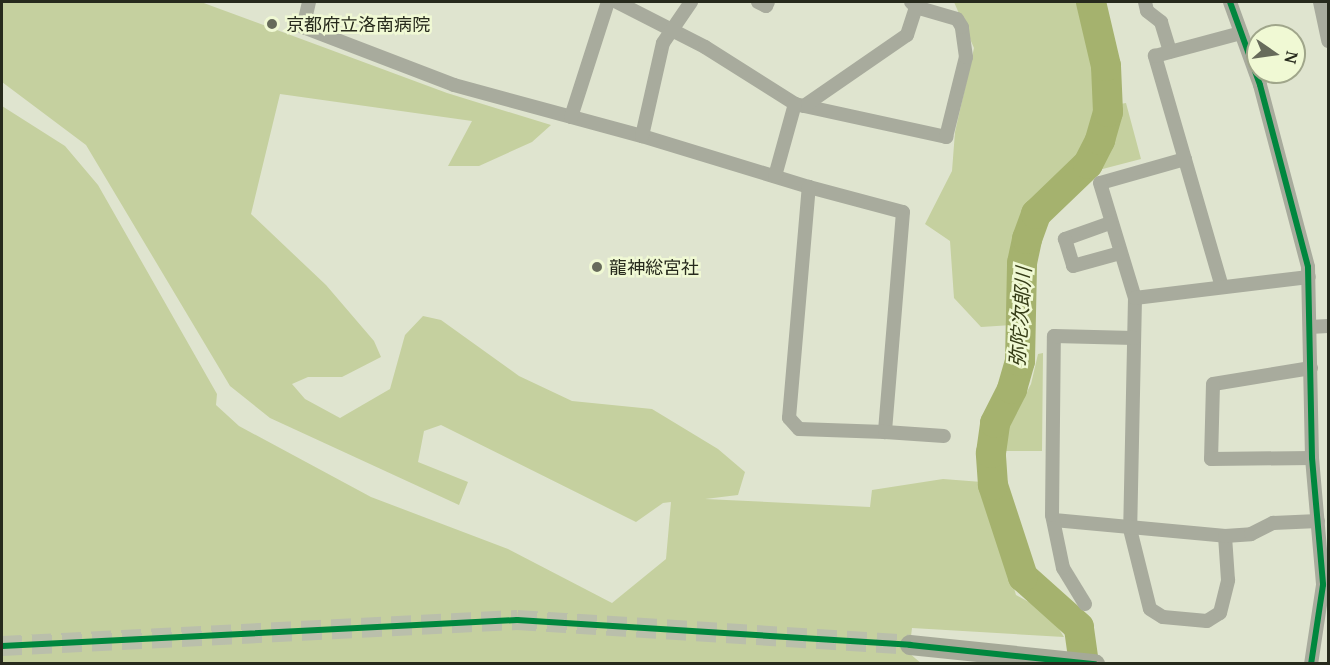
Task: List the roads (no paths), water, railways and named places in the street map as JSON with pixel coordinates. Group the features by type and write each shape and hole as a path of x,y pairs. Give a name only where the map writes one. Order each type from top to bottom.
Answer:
{"street":[{"path":"309,2 303,27 454,86 642,136 809,187 903,212 885,432"},
{"path":"571,117 608,2"},
{"path":"617,2 672,30 799,105 946,137 966,42 957,19 913,4 907,35 799,105 775,176"},
{"path":"642,136 663,44 691,2"},
{"path":"758,2 766,6 768,2"},
{"path":"1145,2 1147,11 1161,22 1170,52"},
{"path":"1230,2 1301,231 1309,277 1312,458 1323,585 1311,663"},
{"path":"1320,2 1329,41"},
{"path":"1222,287 1155,56 1241,33"},
{"path":"1185,159 1100,183 1135,298 1130,529 1150,609 1163,617 1207,621 1220,613 1228,580 1225,536"},
{"path":"809,187 789,418 799,429 944,436"},
{"path":"1110,222 1065,239 1073,266 1120,253"},
{"path":"1135,298 1309,277"},
{"path":"1310,327 1329,326"},
{"path":"1085,604 1063,568 1054,520 1054,336 1134,338"},
{"path":"1311,368 1213,384 1211,459 1312,458"},
{"path":"1054,520 1130,529 1225,536 1251,534 1273,523 1318,521"},
{"path":"910,645 1095,663"}],"waterway":[{"name":"弥陀次郎川","path":"1084,664 1079,627 1023,577 993,485 991,453 995,423 1012,389 1020,361 1022,263 1027,239 1036,214 1088,164 1100,140 1108,112 1106,66 1091,2"}],"tunnel":[{"path":"2,646 517,620 910,645"}],"place":[{"name":"京都府立洛南病院","path":"272,24"},
{"name":"龍神総宮社","path":"597,267"}]}
